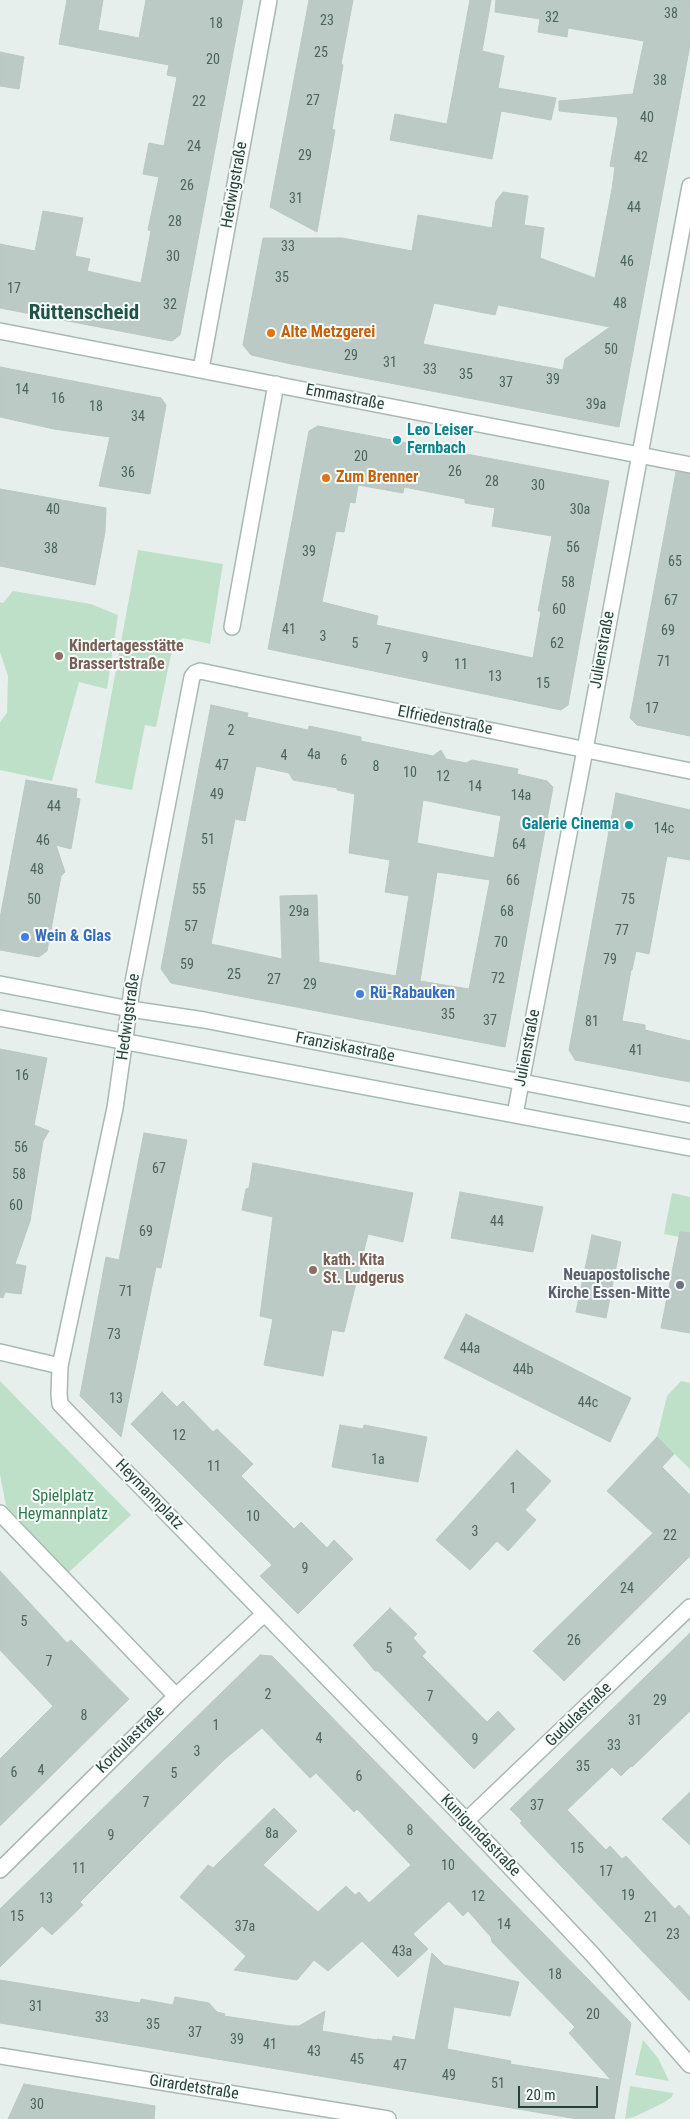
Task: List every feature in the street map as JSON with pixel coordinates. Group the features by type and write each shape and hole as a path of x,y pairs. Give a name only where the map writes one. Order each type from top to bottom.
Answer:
{"street":[{"name":"Hedwigstraße","path":"201,370 269,0"},
{"name":"Julienstraße","path":"515,1114 690,186"},
{"name":"Emmastraße","path":"0,331 639,457 690,465"},
{"path":"232,627 276,384"},
{"name":"Hedwigstraße","path":"60,1366 115,1108 135,972 192,677 200,671"},
{"name":"Elfriedenstraße","path":"200,671 690,771"},
{"name":"Franziskastraße","path":"0,984 130,1009 204,1020 690,1115"},
{"name":"Franziskastraße","path":"0,1018 690,1148"},
{"path":"0,1352 60,1366"},
{"name":"Heymannplatz","path":"60,1366 60,1404 264,1614"},
{"path":"0,1514 176,1696"},
{"name":"Gudulastraße","path":"466,1821 690,1607"},
{"name":"Kordulastraße","path":"0,1870 176,1696 264,1614"},
{"name":"Kunigundastraße","path":"264,1614 466,1821 592,1954 690,2065"},
{"name":"Girardetstraße","path":"0,2056 388,2119"}],"green space":[{"path":"138,550 223,564 210,644 183,638 173,645 156,727 145,725 132,790 95,783"},
{"name":"Kindertagesstätte Brassertstraße","path":"13,591 91,604 118,615 107,689 79,682 52,781 0,770 0,722 7,713 8,676 0,652 0,602 3,603"},
{"path":"672,1193 690,1197 690,1239 664,1234"},
{"name":"Spielplatz Heymannplatz","path":"0,1381 131,1515 68,1573 6,1506 0,1474"},
{"path":"681,1381 690,1383 690,1469 657,1437 667,1396"},
{"path":"643,2040 658,2058 669,2081 635,2075"},
{"path":"630,2086 673,2093 672,2097 663,2103 634,2117 625,2119"}],"building":[{"path":"67,0 103,0 98,30 139,38 146,0 243,0 180,335 172,341 0,308 0,244 35,251 43,211 83,218 75,256 90,259 87,271 141,283 151,231 148,230 159,177 143,174 149,143 164,146 177,77 167,75 169,65 59,44"},
{"path":"309,0 353,0 341,64 343,65 332,129 335,130 317,232 270,207"},
{"path":"470,0 491,0 482,51 504,56 498,88 556,98 551,120 501,111 492,159 390,140 395,114 447,124"},
{"path":"496,0 690,0 690,45 619,427 291,364 251,355 243,345 263,238 342,238 412,251 418,215 492,228 496,201 503,192 528,196 524,225 544,228 540,258 595,278 612,189 615,167 610,166 618,121 617,117 559,111 559,101 633,94 644,41 568,28 567,37 538,32 540,19 495,12","holes":["434,303 495,315 498,305 610,327 565,359 563,370 423,344"]},
{"path":"0,52 24,57 19,89 0,86"},
{"path":"0,367 161,398 166,405 150,494 99,486 110,437 54,429 0,417"},
{"path":"318,426 609,481 568,705 561,710 268,649 309,431","holes":["358,485 403,493 404,487 465,499 465,503 495,508 492,526 552,536 538,611 541,611 533,658 376,625 378,616 322,602 336,531 344,532 350,502 355,503"]},
{"path":"676,472 690,474 690,736 637,725 630,718"},
{"path":"0,489 106,508 105,532 95,585 0,566"},
{"path":"211,705 248,713 247,717 308,730 309,726 361,737 361,741 433,756 441,750 446,759 466,763 472,760 518,769 517,774 547,781 553,787 505,1047 171,983 161,969","holes":["256,766 289,773 293,780 337,788 337,790 355,794 349,853 390,860 385,892 409,896 396,976 319,962 317,895 280,896 282,959 211,944 235,819 245,821","423,800 501,816 494,858 417,843","437,872 490,880 469,989 420,981"]},
{"path":"26,780 77,789 76,798 80,799 71,849 56,845 65,872 61,876 47,951 39,957 0,950 0,918"},
{"path":"616,793 690,810 690,860 667,856 649,954 636,951 622,1021 645,1025 645,1030 690,1041 690,1082 575,1060 569,1050"},
{"path":"0,1049 47,1058 34,1125 49,1131 43,1141 30,1221 15,1264 26,1266 21,1294 5,1292 3,1298 0,1297"},
{"path":"144,1133 187,1140 161,1268 156,1267 121,1437 80,1396 106,1257 119,1260"},
{"name":"kath. Kita St. Ludgerus","path":"253,1163 413,1193 403,1242 368,1234 344,1332 332,1330 323,1376 264,1365 273,1319 260,1316 273,1217 242,1210 246,1189 249,1188"},
{"path":"460,1192 543,1207 533,1252 451,1238"},
{"name":"Neuapostolische Kirche Essen-Mitte","path":"680,1232 690,1233 690,1333 661,1328"},
{"path":"592,1235 621,1242 606,1318 576,1312"},
{"path":"466,1314 631,1398 610,1442 444,1358"},
{"path":"162,1392 177,1407 183,1401 213,1432 217,1429 253,1464 241,1476 294,1529 301,1522 327,1548 334,1540 353,1559 298,1614 260,1576 272,1565 131,1424"},
{"path":"340,1425 363,1429 364,1425 427,1437 418,1482 332,1467"},
{"path":"657,1437 674,1454 662,1467 690,1495 690,1556 564,1681 533,1651 653,1533 607,1491"},
{"path":"517,1450 551,1481 525,1510 536,1520 508,1551 497,1541 470,1570 436,1540"},
{"path":"0,1571 67,1643 71,1640 129,1699 0,1826 0,1759 53,1706 0,1650"},
{"path":"390,1608 417,1634 413,1638 426,1652 422,1656 487,1722 498,1711 515,1729 474,1769 378,1671 375,1671 353,1645"},
{"path":"690,1633 690,1711 621,1776 612,1767 567,1810 606,1850 610,1846 622,1859 626,1856 675,1909 679,1905 690,1917 690,2001 520,1823 522,1821 510,1809"},
{"path":"260,1655 272,1656 631,2023 614,2119 578,2119 0,2023 0,1980 140,2003 141,1999 173,2005 175,1997 209,2003 217,2012 225,2014 224,2016 290,2026 299,2026 325,2011 322,2031 377,2040 392,2041 393,2036 415,2040 432,1953 444,1965 519,1982 510,2016 454,2007 447,2049 511,2061 510,2064 611,2080 569,2033 575,2027 492,1942 491,1937 468,1911 463,1916 449,1901 413,1934 428,1949 398,1977 362,1941 328,1971 314,1960 297,1980 234,1970 246,1956 180,1897 208,1865 213,1868 274,1808 297,1831 263,1865 318,1912 346,1886 355,1895 359,1892 369,1903 411,1865 357,1809 354,1812 316,1773 310,1778 262,1728 225,1759 149,1833 80,1902 83,1905 52,1935 42,1926 0,1967 0,1909"},
{"path":"690,1792 690,1845 662,1819"},
{"path":"24,2084 155,2106 154,2119 8,2119"}],"place":[{"name":"Alte Metzgerei","path":"271,333"},
{"name":"Leo Leiser Fernbach","path":"397,440"},
{"name":"Zum Brenner","path":"326,478"},
{"name":"Kindertagesstätte Brassertstraße","path":"59,656"},
{"name":"Galerie Cinema","path":"629,825"},
{"name":"Wein & Glas","path":"25,937"},
{"name":"Rü-Rabauken","path":"360,994"},
{"name":"kath. Kita St. Ludgerus","path":"313,1270"},
{"name":"Neuapostolische Kirche Essen-Mitte","path":"680,1285"}],"district":[{"name":"Rüttenscheid","path":"84,314"}]}
